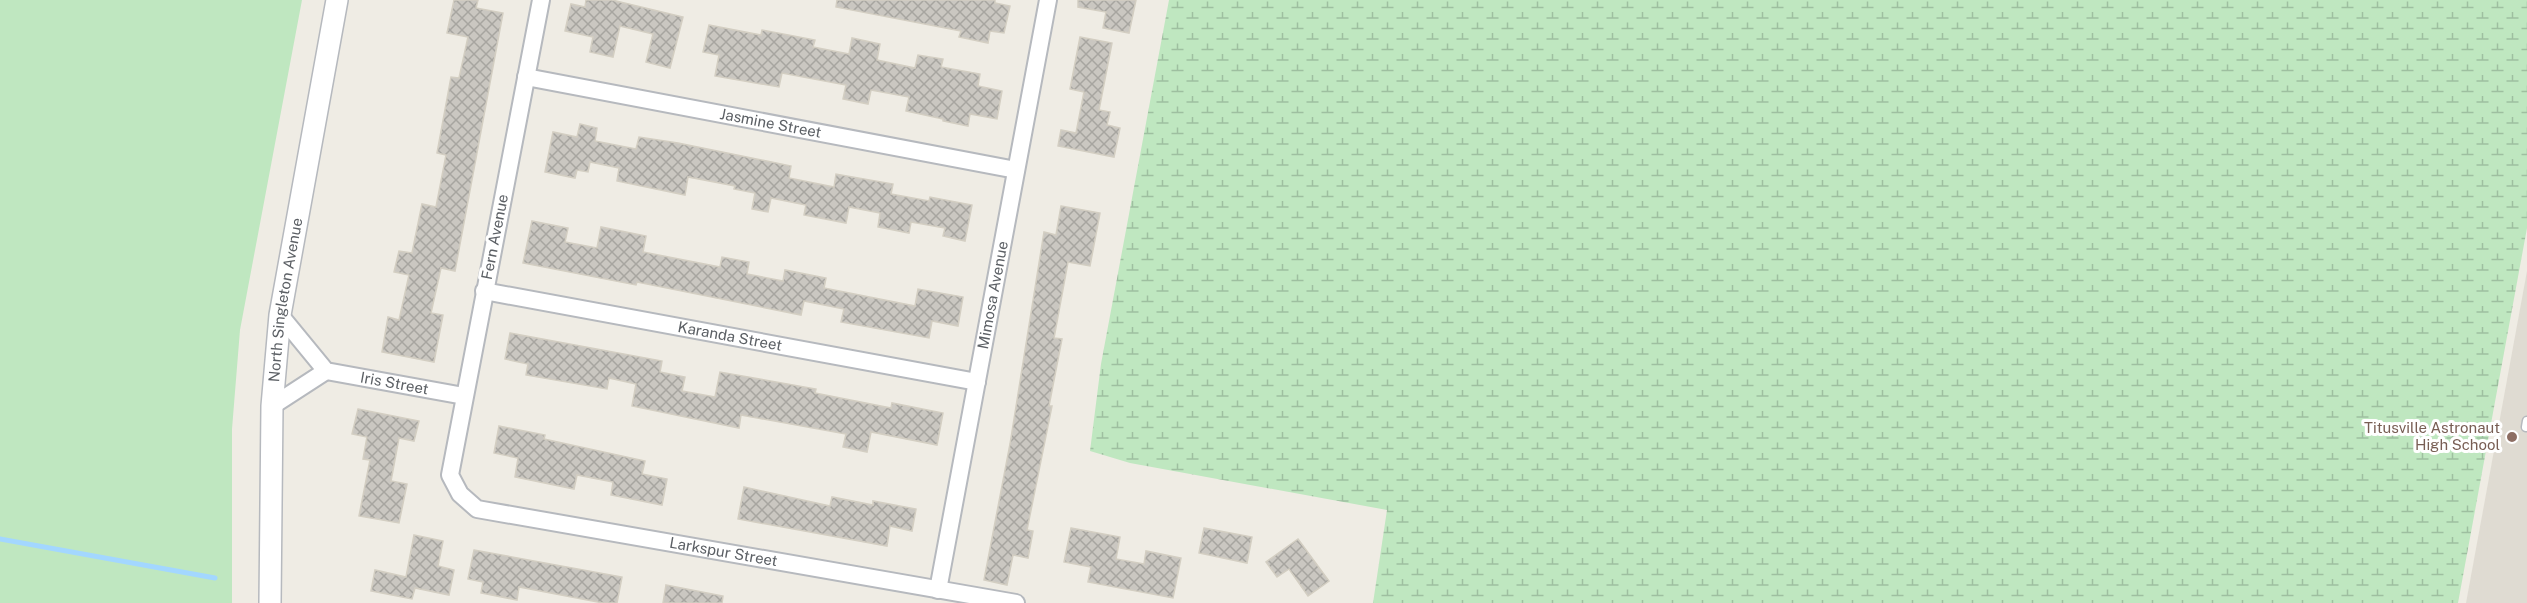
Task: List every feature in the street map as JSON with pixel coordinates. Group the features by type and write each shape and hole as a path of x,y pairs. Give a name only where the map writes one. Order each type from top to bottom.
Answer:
{"street":[{"name":"North Singleton Avenue","path":"270,603 269,496 272,406 280,315 337,0"},
{"name":"Fern Avenue","path":"450,475 541,0"},
{"name":"Mimosa Avenue","path":"938,590 1048,0"},
{"name":"Jasmine Street","path":"526,77 1016,170"},
{"name":"Karanda Street","path":"484,291 977,382"},
{"path":"272,406 326,371 280,315"},
{"name":"Iris Street","path":"326,371 464,396"},
{"name":"Larkspur Street","path":"450,475 460,494 477,509 1016,603"}],"shaded area":[{"name":"Titusville Astronaut High School","path":"2527,271 2527,603 2466,603"}],"green space":[{"path":"0,0 302,0 240,330 232,429 232,603 0,603"},
{"path":"1169,0 2527,0 2527,228 2458,603 1373,603 1387,510 1130,463 1090,451 1101,364"}],"building":[{"path":"454,0 478,0 476,8 503,13 455,271 441,268 431,313 443,315 434,362 382,352 388,317 399,320 409,275 394,272 399,251 412,253 422,204 436,207 446,155 437,153 451,77 459,78 468,37 447,33"},
{"path":"586,0 612,0 683,17 670,68 646,62 653,34 620,26 613,57 590,52 593,37 565,31 571,4 585,7"},
{"path":"837,0 995,0 995,3 1010,6 1004,33 990,31 988,43 959,37 961,31 836,7"},
{"path":"1078,0 1136,0 1129,33 1103,28 1106,12 1078,7"},
{"path":"709,25 761,35 762,30 815,40 813,47 849,54 852,38 880,44 877,60 915,68 918,55 943,59 941,67 980,74 978,86 1002,91 997,119 970,114 968,126 943,121 943,119 906,111 909,97 871,90 868,104 843,99 846,85 782,73 779,87 715,76 719,55 703,52"},
{"path":"1080,37 1112,43 1099,110 1110,112 1107,125 1120,128 1114,157 1058,146 1061,130 1076,133 1084,92 1070,89"},
{"path":"580,124 597,128 595,141 636,149 639,137 678,143 791,166 789,178 834,187 836,174 893,184 891,194 929,201 930,197 972,205 965,241 943,236 945,228 911,222 909,233 878,227 880,213 849,207 846,223 804,215 806,205 771,198 768,212 752,209 755,193 734,189 735,186 688,177 685,195 617,181 619,168 590,162 588,172 577,170 575,178 545,172 553,132 577,137"},
{"path":"1061,206 1100,213 1090,266 1068,262 1054,338 1062,339 1049,406 1052,406 1027,530 1033,531 1028,558 1013,555 1007,585 984,580 1010,444 1044,232 1056,235"},
{"path":"532,221 568,228 565,242 597,248 601,227 646,236 643,252 720,267 722,257 749,262 747,274 783,281 785,270 826,278 824,288 915,306 918,289 963,297 958,326 932,321 929,338 841,322 844,309 804,301 801,315 637,282 636,285 523,263"},
{"path":"510,333 662,361 660,372 685,377 682,391 715,397 720,372 816,389 815,393 891,408 892,403 943,413 937,445 871,432 867,452 843,447 846,434 741,415 739,428 632,406 636,384 609,378 607,389 526,375 528,364 505,359"},
{"path":"358,409 419,421 414,441 399,438 391,481 407,484 399,523 359,516 370,460 363,459 367,437 352,434"},
{"path":"499,426 545,435 544,439 645,461 642,474 667,479 662,505 611,495 613,482 577,475 574,489 515,477 518,458 494,453"},
{"path":"744,487 830,506 832,497 873,505 873,501 916,509 912,531 890,526 887,546 738,519"},
{"path":"1071,528 1120,537 1116,559 1144,564 1146,551 1181,558 1173,598 1088,582 1091,567 1064,562"},
{"path":"1204,528 1252,537 1247,563 1199,553"},
{"path":"414,535 443,541 438,566 454,570 449,595 415,588 412,599 371,591 375,570 406,577"},
{"path":"1298,539 1329,581 1308,596 1289,569 1277,577 1266,562"},
{"path":"474,550 622,577 617,603 603,603 519,587 517,600 481,593 483,582 468,579"},
{"path":"666,585 723,596 722,603 663,603"}],"waterway":[{"path":"0,539 215,578"}],"place":[{"name":"Titusville Astronaut High School","path":"2512,437"}]}
